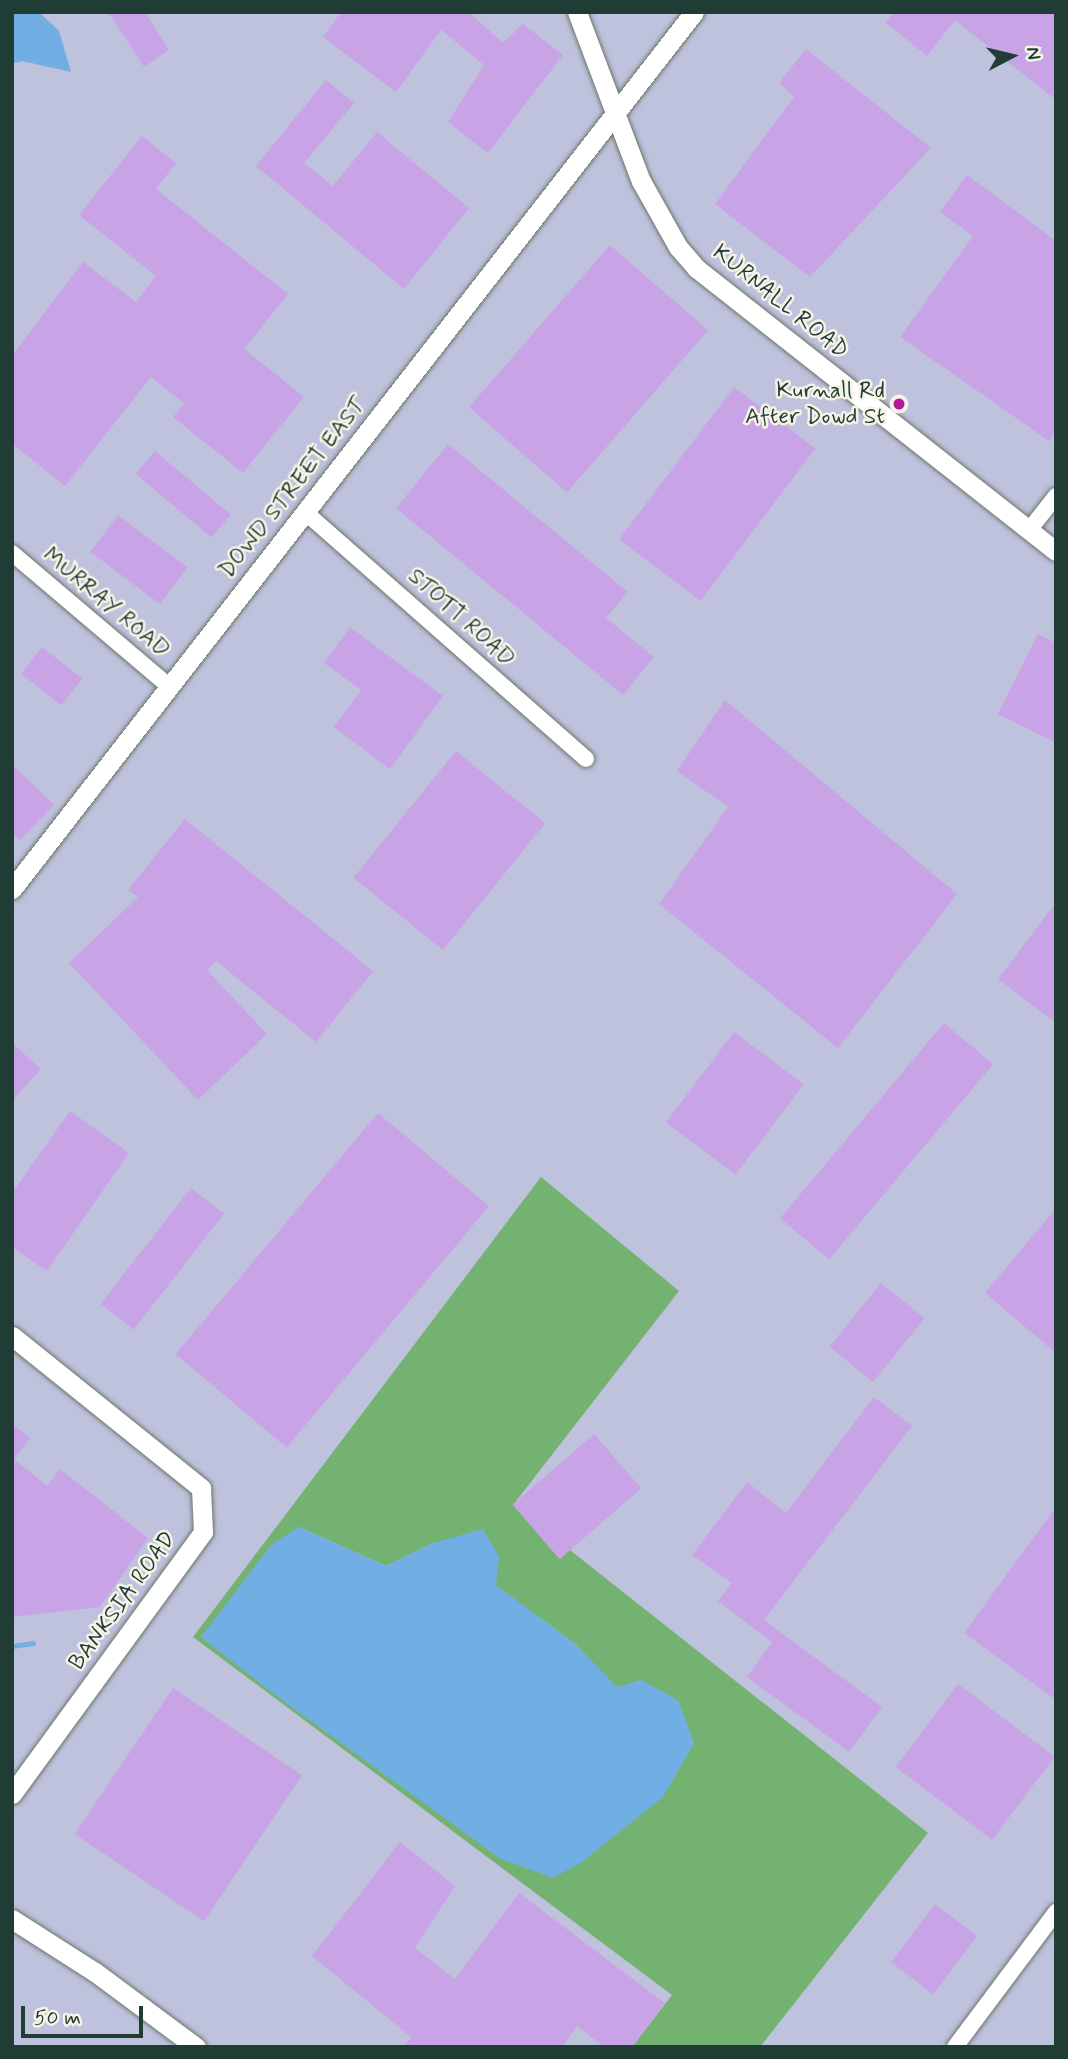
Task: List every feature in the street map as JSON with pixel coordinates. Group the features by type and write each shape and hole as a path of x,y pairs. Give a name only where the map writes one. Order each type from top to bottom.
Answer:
{"street":[{"name":"KURNALL ROAD","path":"577,12 613,117 640,181 678,247 696,268 1056,551"},
{"name":"DOWD STREET EAST","path":"12,889 694,12"},
{"path":"1030,529 1056,496"},
{"name":"STOTT ROAD","path":"305,512 586,759"},
{"name":"MURRAY ROAD","path":"12,553 170,687"},
{"name":"BANKSIA ROAD","path":"12,1336 201,1488 203,1532 12,1794"},
{"path":"955,2047 1056,1912"},
{"path":"12,1919 94,1972 195,2047"}],"shaded area":[{"path":"12,12 1056,12 1056,2047 12,2047"}],"green space":[{"path":"541,1177 679,1291 513,1505 928,1833 760,2047 632,2047 672,1995 193,1637","holes":["299,1527 386,1566 433,1543 499,1557 495,1585 574,1643 617,1688 501,1859 201,1637"]}],"water":[{"path":"12,12 39,12 59,31 71,72 22,61 12,64"},
{"path":"299,1527 386,1566 433,1543 483,1529 499,1557 496,1585 574,1643 617,1687 641,1680 678,1700 694,1743 663,1797 582,1862 553,1878 501,1859 286,1703 201,1637 272,1544"}],"building":[{"path":"108,12 145,12 169,50 144,67"},
{"path":"341,12 469,12 503,43 523,24 563,55 488,153 448,122 484,65 441,30 396,92 323,37"},
{"path":"894,12 1056,12 1056,100 955,20 927,56 886,23"},
{"path":"806,49 931,148 810,277 715,204 794,97 779,83"},
{"path":"326,80 354,103 304,163 333,186 377,132 469,208 404,289 256,166"},
{"path":"142,136 176,163 156,189 288,294 244,349 304,397 243,473 173,417 184,403 151,377 65,486 12,444 12,356 83,262 136,302 156,276 79,215"},
{"path":"967,175 1056,241 1056,431 1049,441 900,337 973,236 940,212"},
{"path":"610,245 708,330 567,493 469,407"},
{"path":"734,387 815,448 701,601 619,540"},
{"path":"448,444 628,592 606,618 654,657 623,695 396,508"},
{"path":"155,451 231,515 212,538 136,474"},
{"path":"118,515 187,567 160,604 90,552"},
{"path":"350,627 443,696 390,769 334,727 361,690 324,663"},
{"path":"1038,634 1056,643 1056,743 998,714"},
{"path":"42,647 82,678 61,705 21,674"},
{"path":"725,700 957,894 838,1048 659,904 728,807 677,771"},
{"path":"456,751 545,823 443,950 353,878"},
{"path":"12,764 54,805 20,840 12,833"},
{"path":"185,819 373,971 316,1042 216,961 207,970 267,1034 198,1100 69,963 138,897 128,890"},
{"path":"1056,902 1056,1023 998,979"},
{"path":"944,1023 993,1064 829,1259 780,1218"},
{"path":"734,1032 803,1084 735,1175 666,1122"},
{"path":"12,1043 41,1069 12,1101"},
{"path":"70,1111 129,1153 47,1271 12,1247 12,1193"},
{"path":"378,1113 489,1206 287,1448 176,1354"},
{"path":"191,1188 224,1214 134,1330 100,1304"},
{"path":"1056,1208 1056,1353 985,1293"},
{"path":"881,1283 925,1318 873,1382 829,1347"},
{"path":"874,1397 912,1426 764,1620 882,1707 849,1752 747,1677 772,1642 718,1601 732,1583 692,1555 747,1482 786,1513"},
{"path":"12,1424 30,1438 14,1459 47,1486 60,1469 148,1538 100,1607 12,1617"},
{"path":"594,1434 641,1488 560,1559 512,1505"},
{"path":"1056,1507 1056,1700 964,1633"},
{"path":"958,1684 1055,1757 992,1840 895,1767"},
{"path":"173,1688 302,1775 204,1921 75,1834"},
{"path":"400,1842 455,1886 415,1948 455,1979 519,1893 665,2003 632,2047 604,2047 577,2026 562,2047 404,2047 411,2037 312,1956"},
{"path":"935,1904 977,1936 933,1994 891,1962"}],"waterway":[{"path":"12,1646 33,1643"}],"place":[{"name":"Kurnall Rd After Dowd St","path":"899,404"}]}
